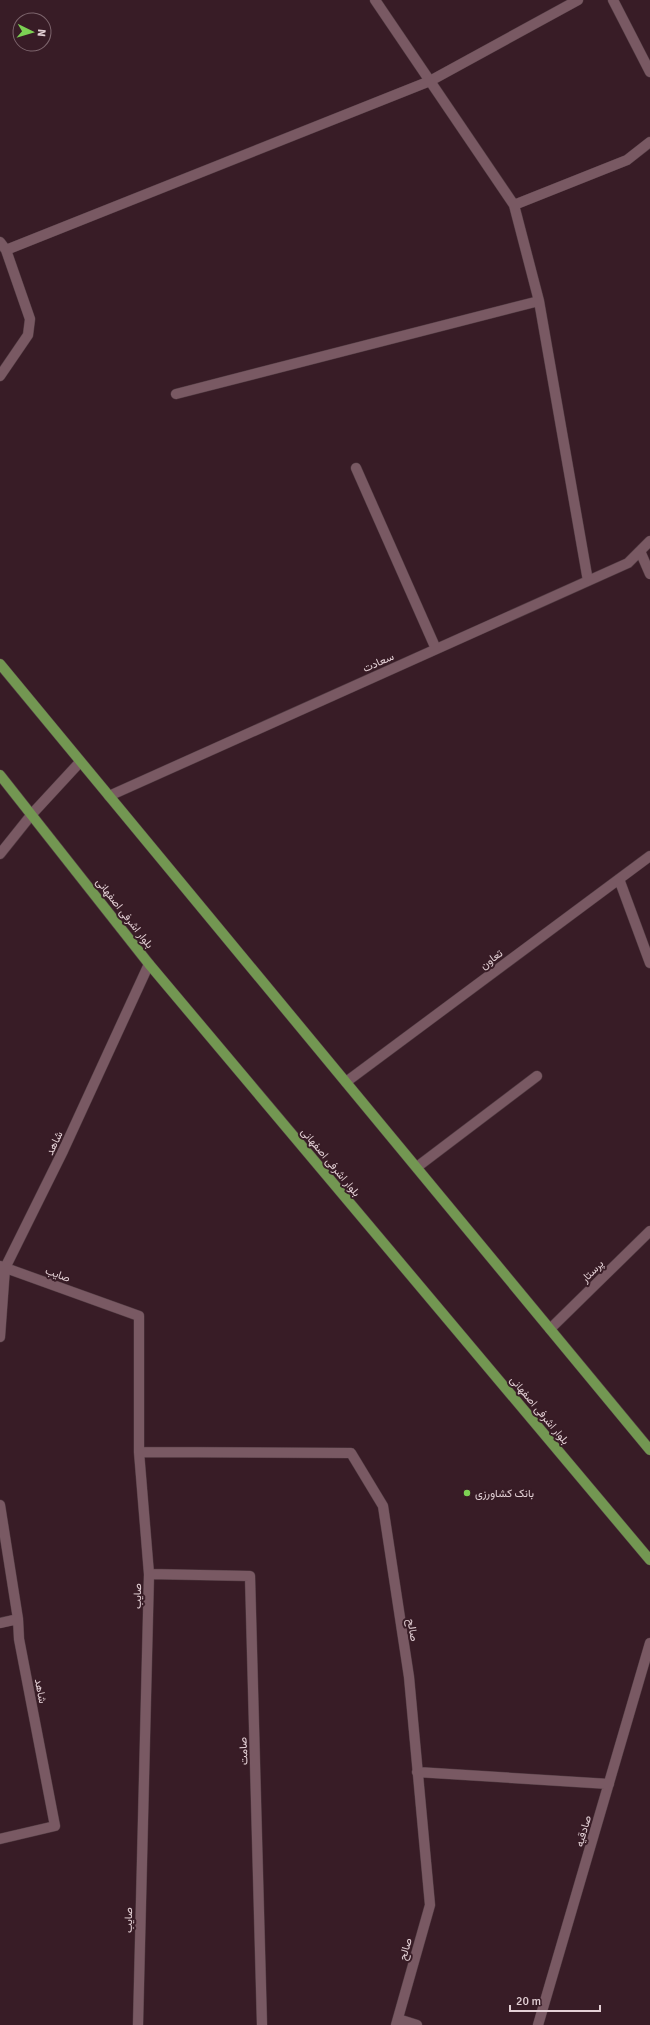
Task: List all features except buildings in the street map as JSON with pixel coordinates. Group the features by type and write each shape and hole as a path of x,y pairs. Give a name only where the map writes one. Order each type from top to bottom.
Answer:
{"main road":[{"path":"0,664 650,1450"},
{"name":"بلوار اشرفی اصفهانی","path":"0,775 149,964 650,1560"}],"street":[{"path":"375,0 514,205 539,301 588,581"},
{"path":"6,250 430,81 578,0"},
{"path":"613,0 650,72"},
{"path":"514,205 627,160 650,142"},
{"path":"0,242 6,250 30,319 28,335 0,376"},
{"path":"176,394 539,301"},
{"path":"356,468 436,649"},
{"name":"سعادت","path":"109,796 628,563 650,541"},
{"path":"640,551 650,574"},
{"path":"0,854 32,814 80,762"},
{"name":"تعاون","path":"346,1082 650,856"},
{"path":"619,879 650,963"},
{"name":"شاهد","path":"0,1337 2,1267 63,1151 149,964"},
{"path":"417,1168 536,1076"},
{"name":"پرستار","path":"550,1329 650,1231"},
{"name":"صایب","path":"2,1267 139,1316 139,1452 149,1574 138,2025"},
{"name":"صالح","path":"139,1452 351,1454 382,1506 408,1677 430,1905 397,2022"},
{"name":"شاهد","path":"0,1505 18,1619 19,1639 55,1826 0,1839"},
{"name":"صامت","path":"149,1574 250,1576 262,2025"},
{"path":"0,1623 18,1619"},
{"name":"صادقیه","path":"538,2025 650,1643"},
{"path":"417,1772 609,1784"},
{"path":"397,2022 417,2025"}],"place":[{"name":"بانک کشاورزی","path":"467,1493"}]}
